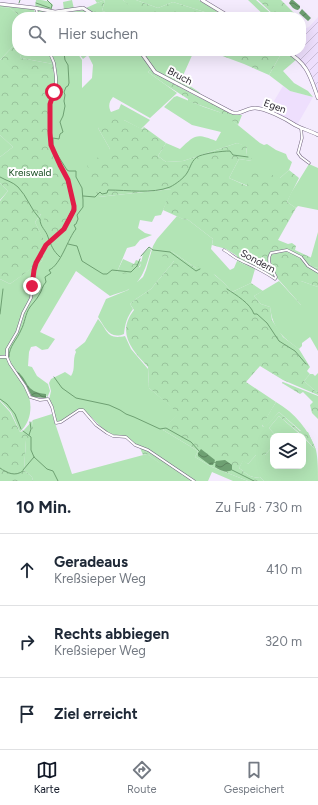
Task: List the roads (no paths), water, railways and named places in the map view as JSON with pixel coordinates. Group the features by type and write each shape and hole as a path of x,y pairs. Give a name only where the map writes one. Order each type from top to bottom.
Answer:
{"street":[{"path":"202,0 222,12"},
{"path":"0,4 61,12 83,8 89,12"},
{"path":"35,8 36,12"},
{"path":"51,56 54,63 56,77 54,92 50,104 51,145 68,180 74,210 64,229 46,245 36,263 31,298 17,332 7,349 7,357 12,369 25,386 30,397 40,400 48,399 56,423 61,422 79,410 83,410 99,428 113,436 126,437 135,445 148,450 194,481"},
{"name":"Bruch","path":"144,56 155,72 220,106"},
{"path":"293,56 307,69 318,96"},
{"name":"Egen","path":"220,106 238,114 248,109 260,109 285,118 318,135"},
{"path":"301,127 302,138 298,153 301,158 309,163"},
{"name":"Sondern","path":"224,250 275,279 276,277 269,257 271,253 283,250 287,250 301,257 308,266 318,272"},
{"path":"0,357 7,357"}],"water":[{"path":"291,0 300,6 298,10 294,9 289,3"},
{"path":"306,13 311,18 308,21 306,19"},
{"path":"15,370 23,377 30,388 39,393 46,394 46,398 32,397 26,385"},
{"path":"201,449 215,460 213,465 210,465 198,456"},
{"path":"225,460 232,465 232,470 224,471 215,467 216,461"}],"waterway":[{"path":"47,0 52,5 50,12"},
{"path":"36,3 50,8"},
{"path":"53,146 53,138 59,139 60,134 63,132 60,122 65,106 64,92 69,83 68,65 64,56"},
{"path":"9,357 10,350 19,334 28,310 41,292 46,282 45,277 51,273 49,270 61,257 76,229 74,225 78,219 77,215 83,207 82,188 76,177 76,171 67,170 55,151"},
{"path":"83,196 95,197 100,192 102,194 107,193 108,190 148,191 170,187 184,177 196,158 206,154 230,151 233,155 248,157"},
{"path":"0,177 18,187 40,219 52,248 60,257"},
{"path":"68,244 77,246 82,261 103,274 107,274 112,270 131,272 137,266 140,259"},
{"path":"141,256 149,247 153,250 170,252 196,271 200,269"},
{"path":"0,314 3,289"},
{"path":"227,289 246,303 254,314 257,314 267,323 279,341 295,351 306,364"},
{"path":"54,377 62,388 76,398 109,405 160,429 166,428 191,442 199,451"},
{"path":"0,399 7,404 15,414 21,429"},
{"path":"29,435 31,429 30,422"},
{"path":"23,431 31,437 31,450 34,457 47,469 53,471 58,481"},
{"path":"23,470 34,457"},
{"path":"0,468 11,474 17,474 23,471"},
{"path":"232,470 254,481"}],"park label":[{"name":"Kreiswald","path":"30,172"}]}
